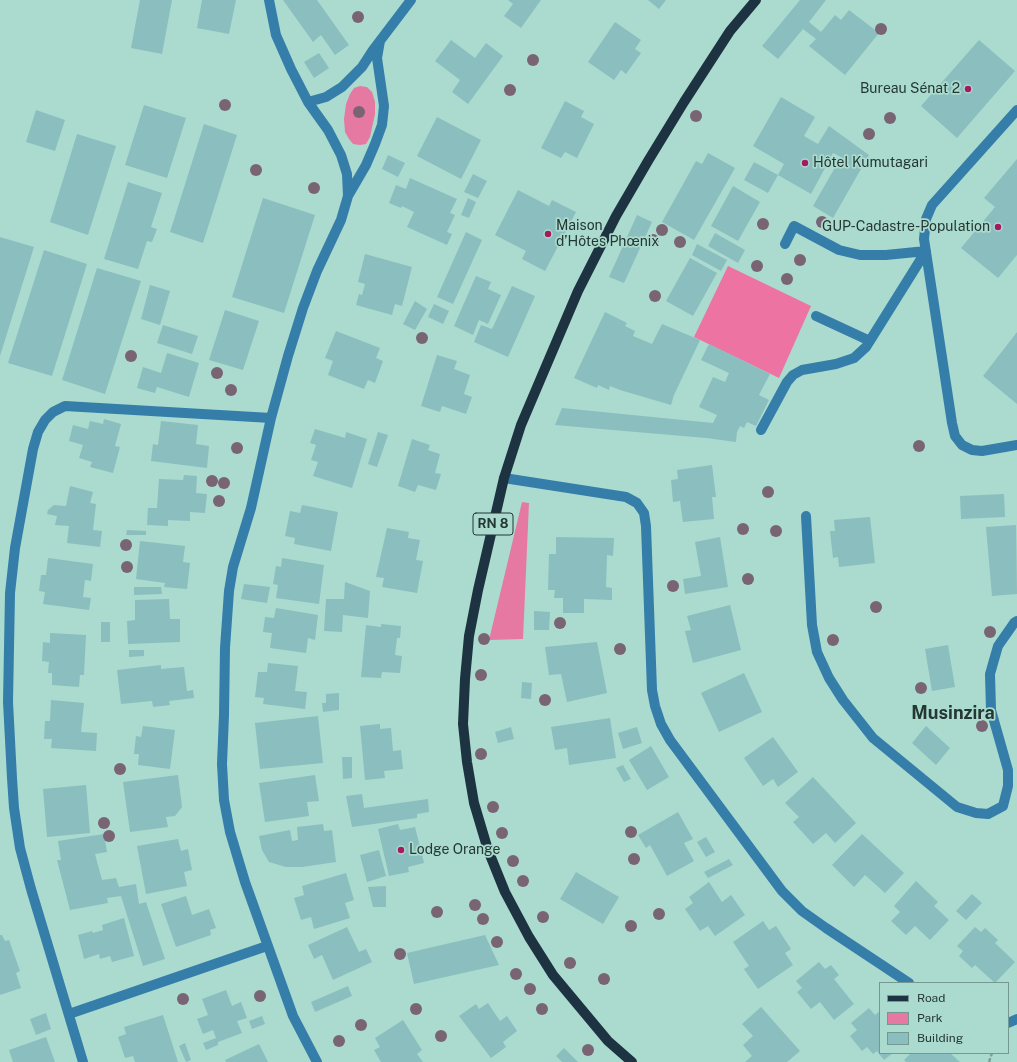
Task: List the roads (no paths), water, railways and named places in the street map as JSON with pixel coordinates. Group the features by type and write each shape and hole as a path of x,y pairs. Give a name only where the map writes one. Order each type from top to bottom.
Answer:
{"main road":[{"name":"RN 8","path":"632,1062 608,1040 581,1010 553,975 529,937 505,892 488,850 474,802 467,762 463,724 469,636 504,478 521,425 578,291 616,216 684,102 730,31 756,0"}],"street":[{"path":"269,0 276,35 291,69 308,102 328,130 341,155 347,174 348,196"},
{"path":"308,102 326,97 342,87 362,67 411,0"},
{"path":"317,1062 293,1016 245,882 230,832 224,800 222,764 225,648 229,591 233,567 251,508 271,418 288,356 303,308 317,271 341,220 348,196 366,165 382,125 384,106 378,58 380,41"},
{"path":"1017,110 932,205 926,219 924,240 955,436 962,445 972,450 982,451 1017,445"},
{"path":"785,244 794,226 839,250 860,255 886,255 926,251"},
{"path":"761,430 787,382 793,375 802,370 836,364 854,358 866,347 926,251"},
{"path":"816,316 870,341"},
{"path":"83,1062 20,848 14,808 8,702 10,593 15,548 33,449 38,432 45,420 53,412 65,406 271,418"},
{"path":"504,478 626,497 637,503 644,513 646,526 652,690 655,706 670,740 782,891 802,910 826,928 907,982"},
{"path":"806,516 812,625 817,652 829,678 842,700 873,738 957,807 976,813 988,814 1003,806 1008,786 1008,770 991,710 990,674 998,646 1017,621"},
{"path":"69,1014 267,946"}],"place":[{"name":"Bureau Sénat 2","path":"968,89"},
{"name":"Hôtel Kumutagari","path":"805,163"},
{"name":"GUP-Cadastre-Population","path":"998,227"},
{"name":"Maison d’Hôtes Phœnix","path":"548,234"},
{"name":"Lodge Orange","path":"401,850"}],"district":[{"name":"Musinzira","path":"953,713"}]}
